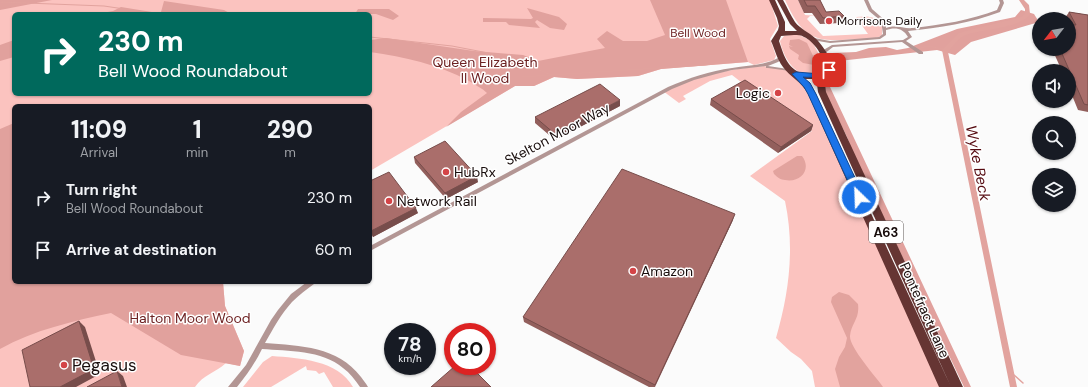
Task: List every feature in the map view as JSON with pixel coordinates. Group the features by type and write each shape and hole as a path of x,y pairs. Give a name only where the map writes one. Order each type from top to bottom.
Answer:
{"highway":[{"name":"A63","path":"772,0 782,25 775,40 782,58 792,72"},
{"name":"A63","path":"780,0 793,24 814,39 822,52 829,70 823,76"},
{"name":"A63","path":"778,34 788,32 805,34"},
{"path":"792,72 823,76"},
{"name":"Pontefract Lane","path":"792,72 807,85 812,94 945,387"},
{"name":"Pontefract Lane","path":"823,76 821,84 822,92 957,387"}],"street":[{"path":"866,0 870,10 883,22 904,30 922,29 950,24 999,11 1002,3 1001,0"},
{"path":"883,22 885,31 921,53"},
{"path":"814,39 830,42 874,40 880,38 885,31 894,27"},
{"path":"822,52 832,46 901,41 922,29"},
{"path":"904,30 909,36 914,48"},
{"name":"Skelton Moor Way","path":"372,248 670,88 691,79 716,72 764,66 775,63 782,58"},
{"name":"Skelton Moor Way","path":"764,66 792,72"},
{"path":"232,387 254,360 288,303 310,284"},
{"path":"261,346 306,351 331,357 353,371 364,387"}],"green space":[{"name":"Queen Elizabeth II Wood","path":"0,0 770,0 778,26 770,39 776,56 774,60 754,65 748,62 661,69 638,76 577,79 554,77 534,86 515,86 372,170 372,104 12,104 12,284 223,284 225,306 244,351 240,366 226,363 205,377 195,387 0,387"},
{"path":"0,0 52,0 0,10"},
{"name":"Bell Wood","path":"650,0 726,0 748,62 661,69 638,76 577,79 554,77 534,86 515,86 446,127 461,112 487,93 469,81 445,70 396,56 372,52 372,40 386,38 474,51 523,55 538,61 605,48 597,39 607,31 623,41 647,41 665,35"},
{"path":"785,0 798,0 805,15 818,16 810,16 807,19 823,36 868,34 856,17 870,17 882,23 882,35 877,38 870,39 843,40 821,39 812,36 798,24"},
{"path":"164,1 224,10 228,12 161,12"},
{"path":"121,7 152,12 108,12"},
{"path":"527,8 559,17 567,24 564,30 550,28 537,20 535,22 540,28 509,25 506,22 483,22 483,18 531,19 533,18"},
{"path":"358,9 389,9 399,16 393,20 372,14 372,12 356,12"},
{"path":"1021,10 1032,13 1032,24 971,42 955,55 937,50 839,61 841,73 836,72 836,67 831,55 832,53 856,52 869,48 886,47 897,50 908,48 957,29 1015,17"},
{"path":"797,34 812,41 825,66 822,68 821,73 813,75 799,72 793,68 789,62 780,41 784,36"},
{"path":"12,41 12,58 0,61 0,45"},
{"path":"764,66 788,70 801,79 945,387 815,387 812,371 801,359 776,338 781,321 789,270 790,236 788,219 785,201 750,176 812,131 739,83 741,82 732,75 710,81 683,96 686,99 679,103 663,91 687,81 712,74"},
{"path":"833,74 840,76 830,87 971,387 964,387 851,149 845,132 827,98 825,81"},
{"name":"Halton Moor Wood","path":"12,124 12,284 223,284 225,306 244,351 240,366 181,355 111,313 40,331 0,349 0,129"},
{"path":"272,356 306,360 328,366 338,371 353,387 333,387 324,372 319,374 316,371 307,370 306,366 271,387 243,387 263,362"}],"shaded area":[{"path":"1019,0 1024,0 1029,5 1030,14 1026,19 1001,28 963,36 948,52 1017,387 1010,387 942,50 959,33 1021,17 1025,14 1025,9"},
{"path":"799,39 807,43 814,58 812,60 814,65 803,63 798,59 799,55 790,49 789,46 793,47 789,45 790,40"},
{"path":"797,156 802,156 806,166 800,177 791,180 784,180 774,174 773,171"},
{"path":"839,292 849,295 858,304 858,314 850,336 851,341 858,354 883,387 840,387 835,369 839,357 845,347 847,338 831,302 832,297"}],"building":[{"path":"804,0 820,0 826,12 839,11 844,16 823,18 815,6 807,6"},
{"path":"1076,13 1088,15 1088,105 1084,104 1076,86 1076,64 1067,64 1063,56 1076,56"},
{"path":"745,80 813,125 781,147 711,99"},
{"path":"600,84 620,100 555,134 535,117"},
{"name":"HubRx","path":"445,141 477,176 445,193 414,157"},
{"name":"Amazon","path":"622,169 735,214 655,385 523,317"},
{"name":"Network Rail","path":"389,172 416,208 372,230 372,180"},
{"name":"Pegasus","path":"79,321 94,369 60,387 30,387 22,350"},
{"path":"117,371 122,387 87,387"},
{"path":"445,375 479,375 491,387 431,387"}],"waterway":[{"path":"0,2 104,6 144,12"},
{"path":"372,37 452,46 509,57 551,75 705,65 744,59"},
{"path":"836,57 913,51 927,46 944,49"},
{"path":"522,77 550,75"},
{"path":"1014,375 1023,383"}],"place":[{"name":"Morrisons Daily","path":"829,21"},
{"name":"Logic","path":"778,93"},
{"name":"HubRx","path":"446,172"},
{"name":"Network Rail","path":"389,201"},
{"name":"Amazon","path":"633,271"},
{"name":"Pegasus","path":"64,365"}],"route":[{"path":"829,70 828,73 823,76 814,77 796,74 807,85 812,94 859,197"}],"water label":[{"name":"Wyke Beck","path":"978,163"}]}
